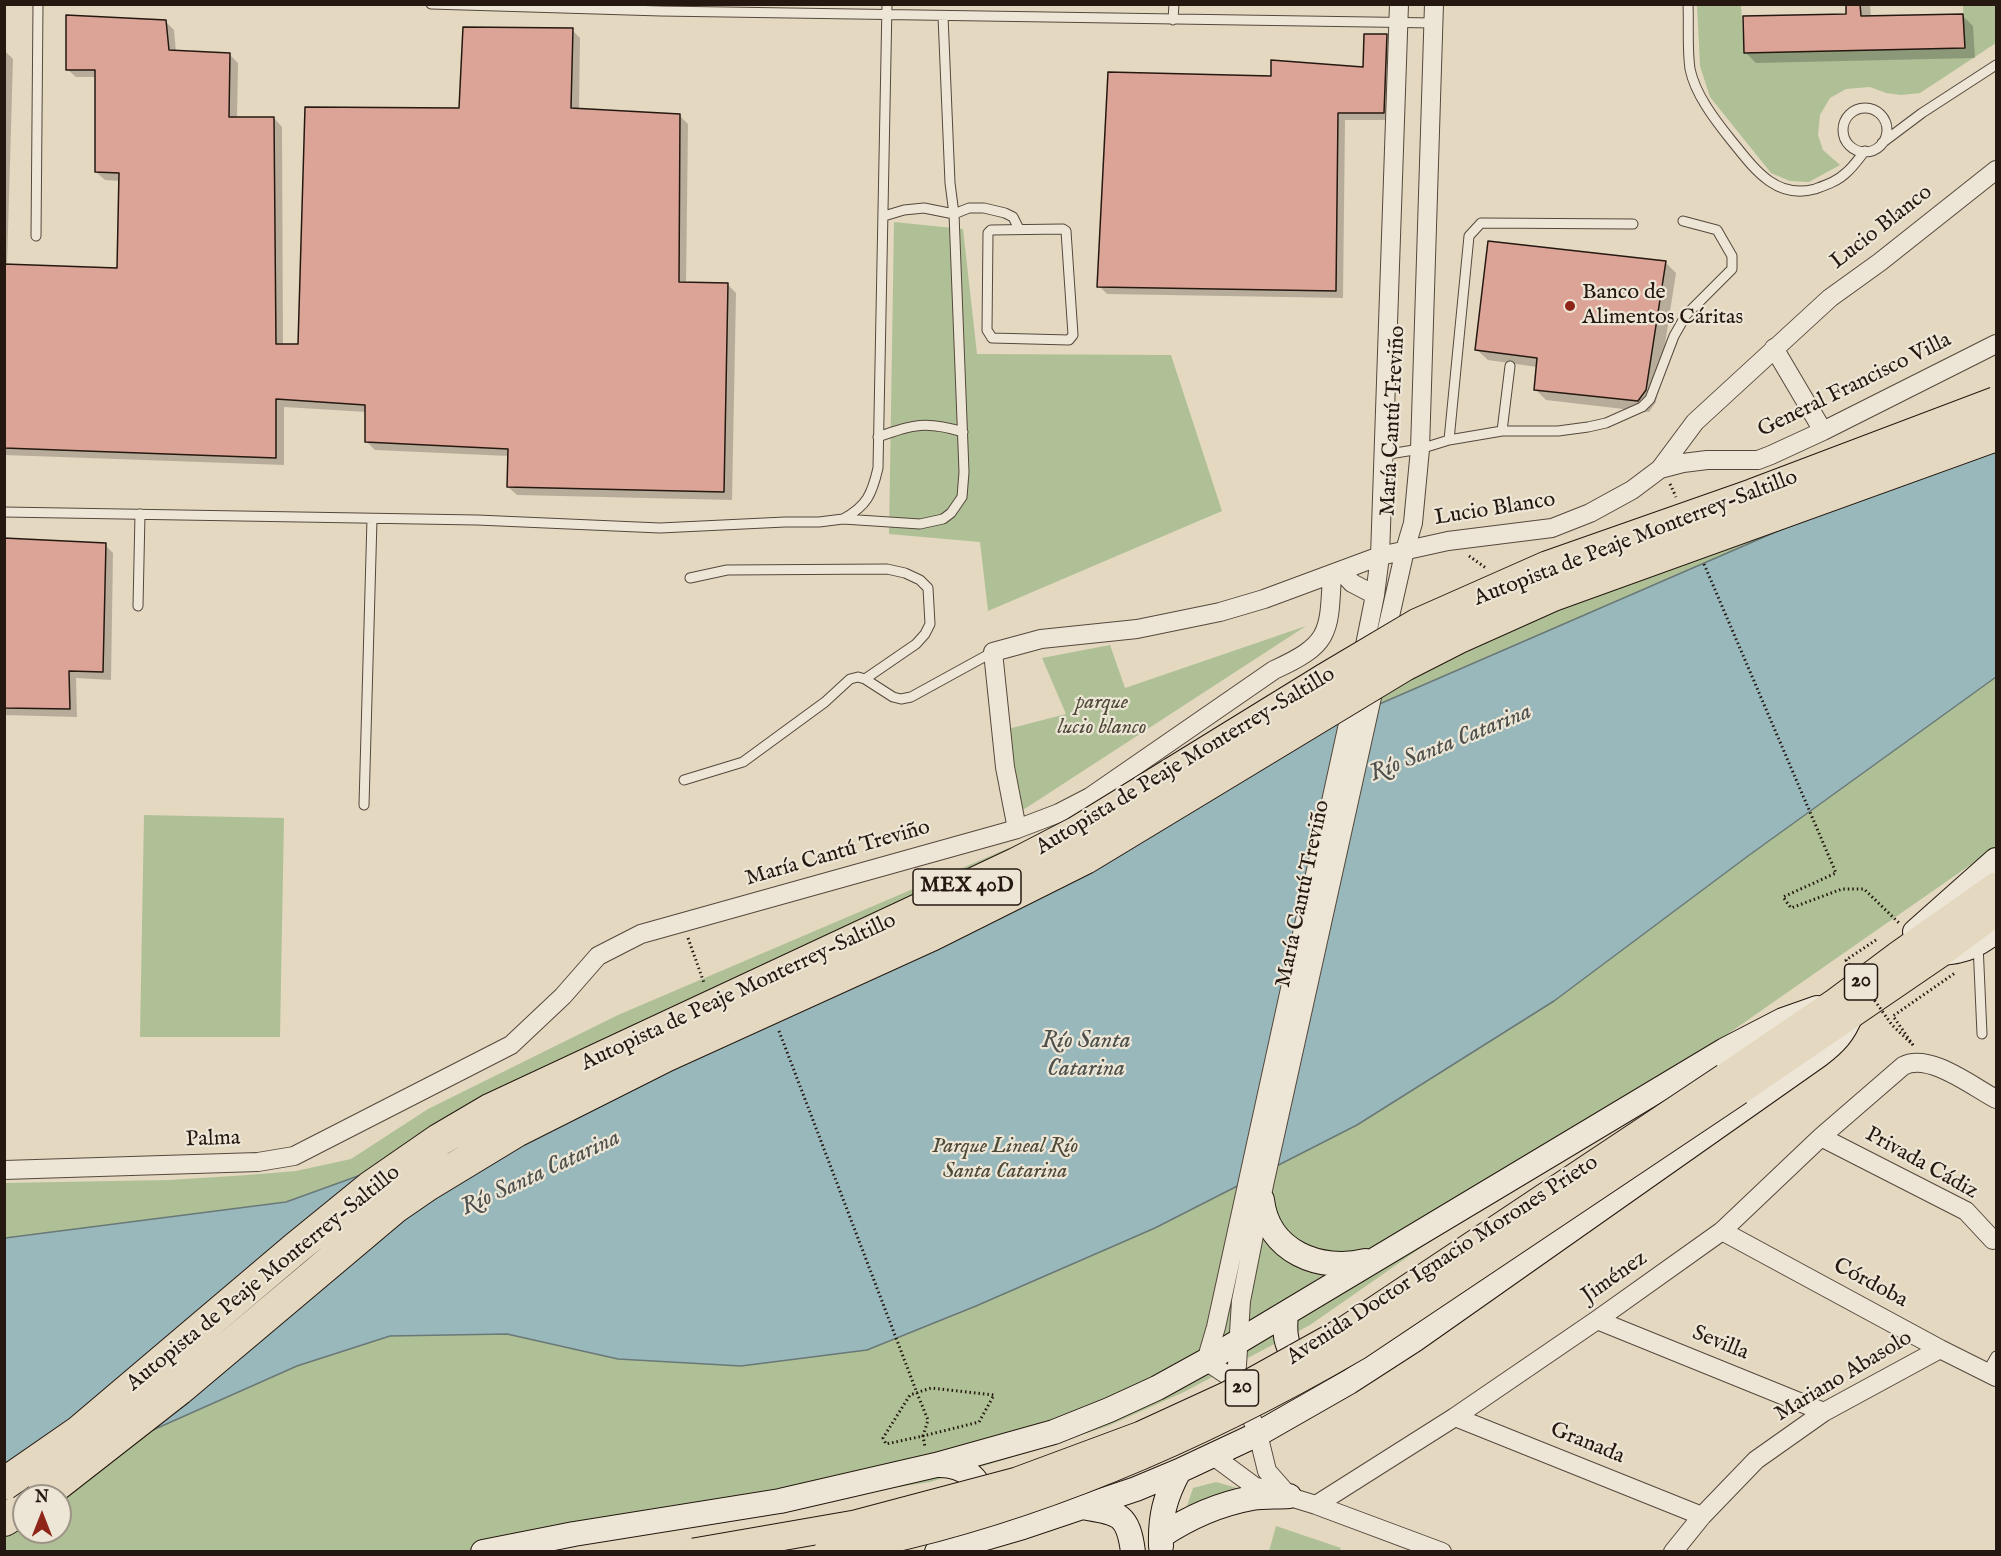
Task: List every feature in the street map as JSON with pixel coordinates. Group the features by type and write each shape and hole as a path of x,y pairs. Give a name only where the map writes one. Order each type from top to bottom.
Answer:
{"highway":[{"name":"Autopista de Peaje Monterrey-Saltillo","path":"4,1484 79,1432 371,1187 439,1140 490,1110 910,914 1066,838 1417,625 1548,567 1753,495 1996,403"},
{"name":"Autopista de Peaje Monterrey-Saltillo","path":"57,1484 179,1389 395,1207 516,1131 664,1056 931,935 1085,858 1404,665 1457,638 1553,595 1996,435"}],"main road":[{"name":"Avenida Doctor Ignacio Morones Prieto","path":"1843,1009 1895,943 1996,886"},
{"name":"Avenida Doctor Ignacio Morones Prieto","path":"826,1551 932,1528 1044,1494 1179,1441 1300,1380 1358,1346 1843,1009 1941,953 1996,912"},
{"name":"Avenida Doctor Ignacio Morones Prieto","path":"694,1551 855,1524 1017,1481 1141,1435 1228,1395 1345,1330 1732,1084"}],"street":[{"name":"María Cantú Treviño","path":"1256,1197 1381,617 1413,523 1420,449 1434,4"},
{"name":"María Cantú Treviño","path":"1256,1197 1381,617 1375,595 1380,556 1399,14"},
{"name":"Lucio Blanco","path":"993,652 1041,639 1137,629 1189,619 1264,598 1380,556 1448,541 1552,528 1590,513 1664,475 1695,422 1774,348 1830,298 1880,262 1996,170"},
{"name":"General Francisco Villa","path":"1664,475 1683,463 1707,460 1758,460 1823,431 1996,344"},
{"path":"1774,348 1823,431"},
{"name":"María Cantú Treviño","path":"409,1098 511,1045 563,996 597,956 641,934 1017,829 1059,813 1090,797 1274,670 1314,633 1332,574"},
{"path":"1332,574 1375,595"},
{"path":"993,652 1005,767 1017,829"},
{"path":"1895,943 1996,860"},
{"path":"1941,953 1960,952 1984,944"},
{"name":"20","path":"483,1551 780,1501 933,1466 1054,1432 1128,1401 1206,1361 1725,1050 1797,1014 1843,1009"},
{"name":"Avenida Doctor Ignacio Morones Prieto","path":"942,1551 1136,1489 1258,1434 1348,1382 1414,1340 1819,1055 1842,1034 1843,1009"},
{"path":"1916,1054 1996,1099"},
{"name":"Jiménez","path":"1316,1505 1455,1417 1722,1231 1821,1137 1896,1071 1909,1063 1916,1054"},
{"name":"Palma","path":"4,1170 258,1162 294,1156 409,1098"},
{"name":"Privada Cádiz","path":"1821,1137 1966,1212 1993,1240"},
{"path":"1256,1197 1263,1214 1278,1237 1299,1254 1325,1264 1339,1265 1383,1256"},
{"path":"1256,1197 1241,1301 1236,1381 1258,1434 1267,1471 1289,1496"},
{"path":"1236,1381 1206,1361 1256,1197"},
{"name":"Córdoba","path":"1722,1231 1992,1375"},
{"path":"1286,1314 1284,1331 1288,1347 1297,1361 1311,1372 1348,1382"},
{"name":"Sevilla","path":"1597,1320 1824,1412"},
{"name":"Mariano Abasolo","path":"1673,1551 1702,1515 1756,1460 1824,1412 1940,1349"},
{"name":"Granada","path":"1455,1417 1702,1515"},
{"path":"1054,1432 1040,1457 1038,1468 1040,1482 1045,1490 1055,1498 1120,1517 1131,1534 1133,1551"},
{"path":"1212,1455 1254,1486 1316,1505 1442,1551"},
{"path":"933,1466 950,1464 963,1469 974,1478 980,1490 981,1503 978,1516 970,1527 942,1551"},
{"path":"1161,1544 1162,1512 1167,1492 1179,1471"},
{"path":"1161,1544 1180,1523 1225,1505 1253,1498 1289,1496"}],"lane":[{"path":"36,236 38,4"},
{"path":"431,4 1173,20 1399,14 1434,24"},
{"path":"843,519 858,511 871,492 878,468 887,4"},
{"path":"1173,20 1174,4"},
{"path":"1688,4 1690,69 1704,102 1722,130 1752,166 1771,183 1792,192 1804,192 1824,186 1847,172 1865,151"},
{"path":"4,512 477,520 660,528 819,522 843,519 920,524 943,519 951,513 962,496 964,472 954,214 950,183 943,16"},
{"path":"1882,143 1887,129 1882,116 1870,108 1855,110 1846,121 1845,135 1853,147 1865,151 1878,148 1922,113 1996,65"},
{"path":"884,216 904,210 924,208 954,214 969,208 984,208 1005,213 1013,218 1020,229"},
{"path":"1383,455 1502,431 1558,431 1588,427 1606,423 1642,407 1650,399 1674,336 1686,315 1732,269 1732,256 1717,230 1683,221"},
{"path":"1449,440 1469,236 1481,224 1633,224"},
{"path":"1020,229 1063,229 1066,231 1073,335 1069,340 993,338 987,330 988,233 992,230 1020,229"},
{"path":"1502,431 1510,366"},
{"path":"879,437 907,427 922,425 940,426 963,432"},
{"path":"138,606 140,514"},
{"path":"364,805 372,519"},
{"path":"690,578 727,570 887,569 906,573 920,580 928,588 930,624 926,634 916,644 865,679"},
{"path":"684,780 743,762 825,702 850,679 858,677 865,679 892,698 901,699 911,697 993,652"},
{"path":"1982,1034 1984,944"},
{"path":"1992,1375 1996,1356"}],"path":[{"path":"1664,475 1678,502"},
{"path":"1701,557 1836,873 1783,897 1791,908 1842,889 1864,889 1895,943 1846,960 1892,1025 1916,1054"},
{"path":"1916,1054 1893,1016 1984,944"},
{"path":"691,946 706,988"},
{"path":"777,1025 928,1420 923,1436 933,1466"},
{"path":"931,1388 994,1395 979,1422 923,1436 886,1444 883,1438 910,1395 931,1388"}],"green space":[{"path":"1963,4 1996,5 1996,43 1920,93 1901,95 1886,93 1870,87 1846,89 1830,98 1820,115 1818,135 1823,150 1840,165 1809,182 1790,181 1771,173 1710,97 1700,66 1697,5 1741,5 1744,53 1965,47"},
{"path":"894,222 963,229 977,354 1171,355 1222,511 988,611 980,542 889,534"},
{"name":"Parque Lineal Río Santa Catarina","path":"1996,389 1996,847 1310,1325 1184,1392 1108,1426 930,1482 494,1551 5,1551 4,1183 169,1180 248,1175 296,1171 351,1159 428,1109 618,1015 1030,839 1452,591 1663,510 1952,410"},
{"name":"parque lucio blanco","path":"1306,626 1023,810 1008,729 1066,714 1042,658 1110,645 1125,688"},
{"path":"144,815 284,818 280,1037 140,1037"},
{"path":"1216,1482 1251,1492 1186,1515 1193,1488"},
{"path":"1276,1526 1341,1548 1340,1551 1269,1551"}],"water":[{"name":"Río Santa Catarina","path":"1996,421 1996,677 1748,856 1554,1001 1357,1125 1155,1228 976,1306 867,1350 741,1366 618,1359 507,1334 390,1336 297,1366 47,1477 22,1484 12,1484 12,1487 5,1489 5,1238 286,1202 632,1077 1361,712 1870,491"}],"building":[{"path":"1846,4 1860,4 1861,16 1963,14 1965,48 1744,53 1743,16 1846,14"},
{"path":"66,15 166,20 169,50 230,53 229,117 274,117 276,344 298,344 305,107 459,108 463,27 573,28 571,108 680,114 679,282 728,283 724,492 507,487 508,449 365,442 365,405 276,399 276,458 4,448 4,264 117,268 119,173 95,172 95,70 66,70"},
{"path":"1364,34 1387,34 1384,113 1338,113 1336,291 1097,287 1108,72 1271,76 1271,60 1363,67"},
{"name":"Banco de Alimentos Cáritas","path":"1488,241 1666,261 1646,390 1638,401 1534,390 1537,358 1475,350"},
{"path":"4,538 106,543 103,672 69,671 70,709 4,708"}],"place":[{"name":"Banco de Alimentos Cáritas","path":"1570,306"}]}
